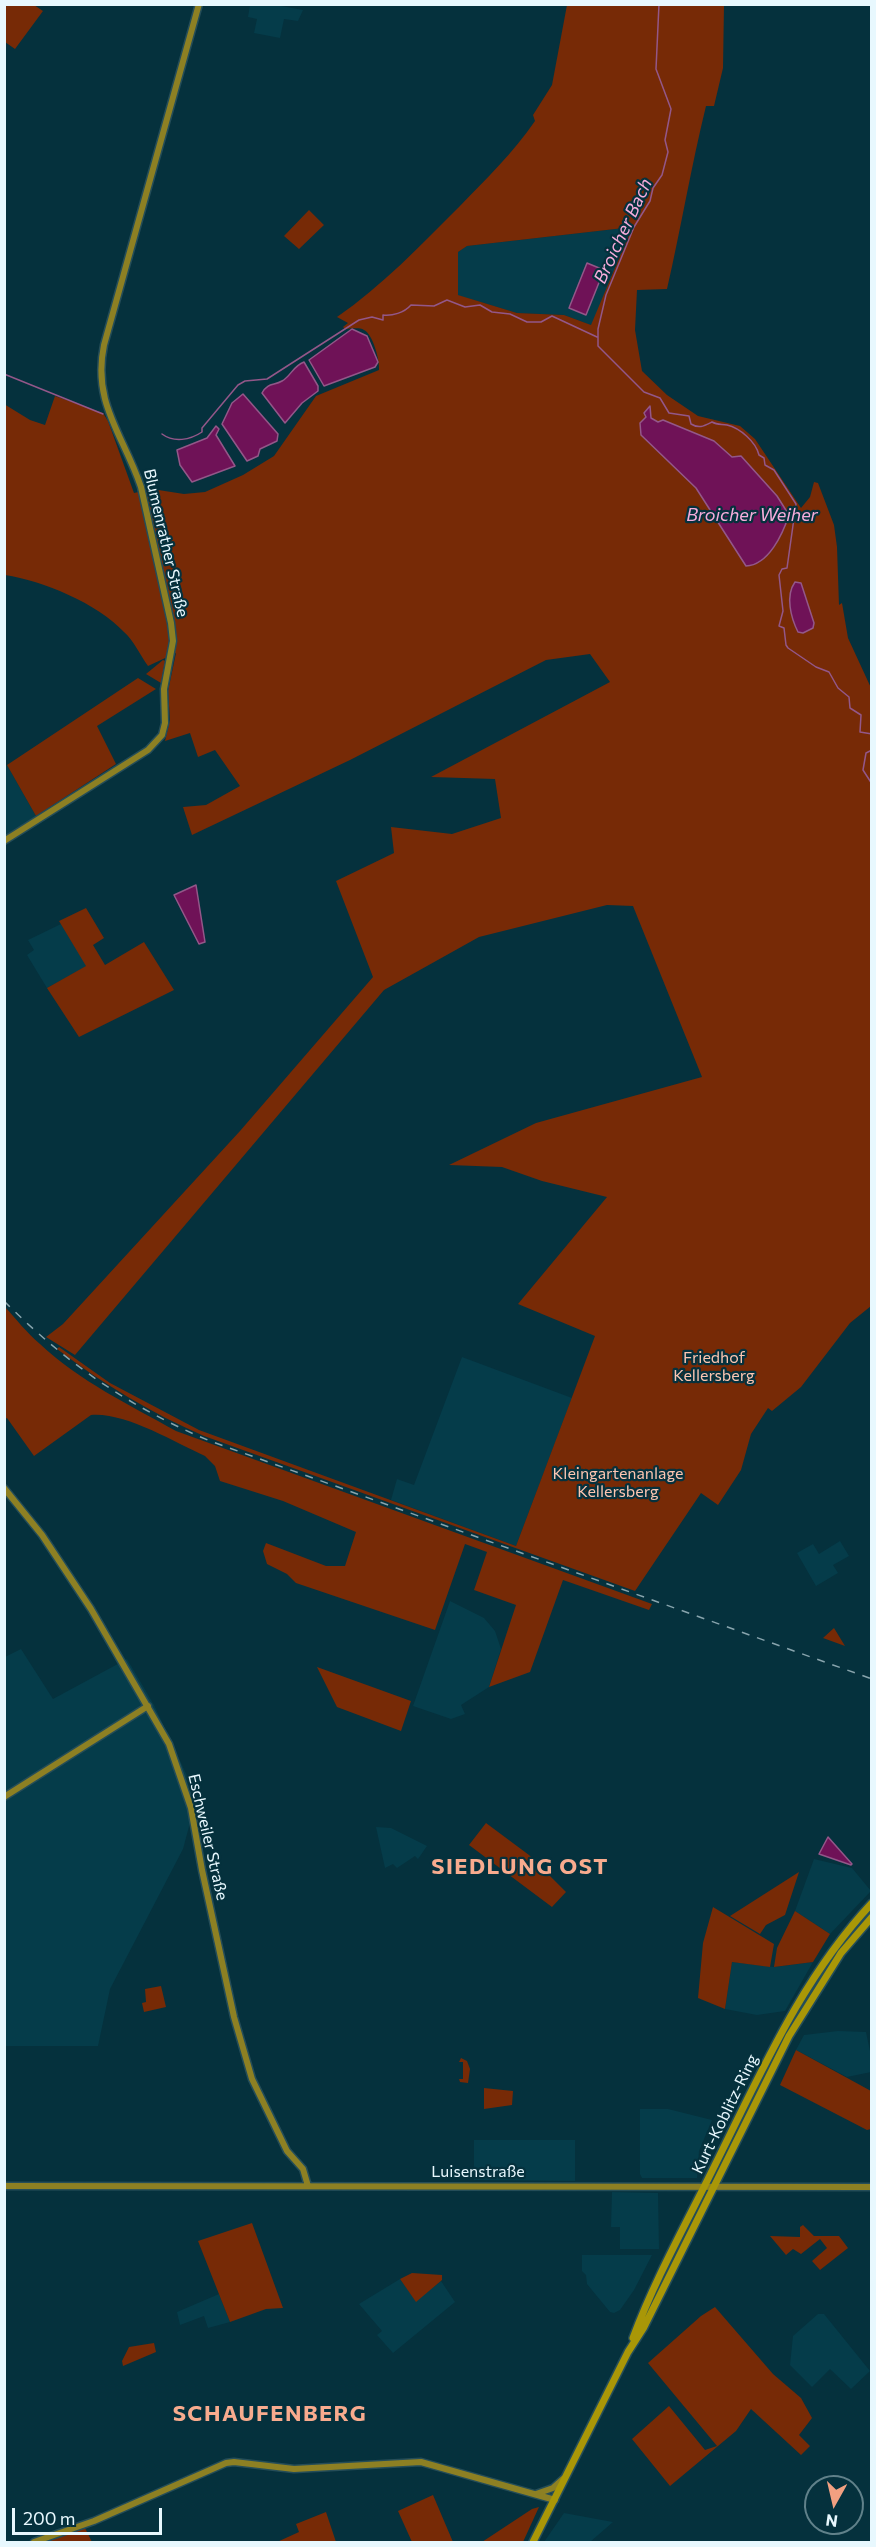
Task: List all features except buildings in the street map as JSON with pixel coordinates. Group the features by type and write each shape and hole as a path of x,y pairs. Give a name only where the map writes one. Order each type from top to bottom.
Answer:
{"main road":[{"name":"Kurt-Koblitz-Ring","path":"533,2542 628,2352 638,2325 704,2186 779,2035 832,1950 872,1903"},
{"name":"Kurt-Koblitz-Ring","path":"628,2352 644,2327 789,2036 841,1953 872,1917"}],"street":[{"name":"Blumenrather Straße","path":"4,841 148,750 162,735 165,723 164,689 173,641 171,623 141,487 134,465 106,405 100,375 104,345 199,4"},
{"name":"Eschweiler Straße","path":"4,1488 30,1518 66,1569 148,1706 176,1761 190,1808 232,2006 252,2079 287,2151 303,2169 308,2186"},
{"path":"4,1797 148,1706"},
{"name":"Luisenstraße","path":"4,2186 872,2187"},
{"path":"34,2542 94,2521 226,2463 243,2462 294,2469 421,2462 555,2500"},
{"path":"532,2495 553,2488 567,2476"}],"shaded area":[{"path":"250,5 276,5 303,10 298,21 284,19 280,38 254,33 257,19 248,17"},
{"path":"624,228 631,231 593,326 564,315 517,313 457,295 458,252 467,246"},
{"path":"7,765 36,816 5,836 4,767"},
{"path":"61,924 87,966 47,988 27,955 34,950 28,940"},
{"path":"462,1357 572,1398 516,1546 391,1500 397,1479 414,1485"},
{"path":"840,1541 849,1556 833,1565 838,1573 816,1586 797,1553 813,1544 819,1554"},
{"path":"450,1601 484,1618 495,1631 501,1649 489,1687 461,1705 465,1714 451,1719 413,1706"},
{"path":"21,1649 53,1699 127,1659 154,1705 189,1780 195,1804 183,1849 110,1989 98,2046 5,2046 5,1657"},
{"path":"376,1827 391,1828 427,1846 418,1859 415,1856 397,1868 393,1864 385,1868"},
{"path":"814,1859 852,1868 871,1891 830,1934 795,1911"},
{"path":"732,1962 774,1967 813,1962 785,2011 757,2015 725,2009"},
{"path":"838,2031 866,2032 871,2056 871,2072 847,2077 796,2050 804,2035"},
{"path":"640,2109 668,2109 712,2120 699,2151 697,2178 642,2178 640,2174"},
{"path":"474,2140 575,2140 575,2181 474,2180"},
{"path":"612,2192 658,2193 659,2249 620,2249 620,2227 611,2227"},
{"path":"582,2255 652,2255 634,2290 620,2310 614,2313 610,2312 587,2284 586,2275 582,2271"},
{"path":"400,2279 416,2301 441,2281 455,2302 393,2353 377,2335 382,2331 359,2304"},
{"path":"219,2294 230,2322 208,2328 204,2316 180,2325 177,2312"},
{"path":"818,2314 824,2314 870,2371 851,2389 830,2369 812,2387 790,2365 793,2336"},
{"path":"564,2513 613,2522 590,2542 544,2542"}],"green space":[{"path":"5,4 34,5 43,11 15,49 5,42"},
{"path":"567,5 724,5 723,68 714,106 706,106 667,289 637,290 635,330 642,371 667,395 698,416 740,426 755,439 801,508 810,497 814,482 818,483 834,525 839,605 842,603 848,638 872,690 871,1306 850,1323 801,1387 772,1411 768,1408 751,1434 741,1470 718,1505 701,1493 635,1591 204,1436 128,1397 57,1349 59,1347 110,1383 199,1430 516,1546 595,1336 518,1304 607,1197 542,1181 502,1167 449,1165 536,1123 702,1077 633,906 607,905 479,937 384,990 75,1355 46,1337 63,1324 240,1131 373,977 336,881 394,853 391,827 452,834 501,818 495,779 431,777 610,682 590,654 546,660 350,760 192,835 183,807 206,805 240,786 215,750 198,757 190,733 165,741 170,720 168,691 176,653 148,666 128,636 113,621 85,603 36,582 5,575 4,404 30,420 45,425 55,396 103,413 134,493 152,489 184,494 205,492 243,475 274,456 316,396 379,370 375,348 367,332 360,329 345,329 343,327 348,323 337,317 401,265 499,166 535,121 533,115 552,85","holes":["624,228 630,232 591,325 564,315 517,313 458,295 458,252 467,246"]},
{"path":"309,210 324,225 299,249 284,236"},
{"path":"163,660 165,661 161,683 146,674"},
{"path":"138,678 156,689 97,726 116,764 36,816 7,765"},
{"path":"86,908 104,938 93,945 105,965 144,942 174,990 79,1037 47,988 86,966 59,921"},
{"path":"5,1307 35,1340 71,1370 105,1392 176,1431 652,1604 649,1610 563,1580 530,1672 489,1687 516,1605 474,1590 487,1552 465,1544 435,1630 296,1583 287,1574 267,1564 263,1551 266,1543 326,1566 345,1566 356,1532 283,1501 220,1481 215,1466 205,1456 149,1429 119,1418 91,1415 34,1456 7,1418 5,1419"},
{"path":"834,1628 845,1646 823,1638"},
{"path":"317,1667 411,1701 401,1731 337,1707"},
{"path":"486,1823 529,1855 566,1892 552,1907 469,1845"},
{"path":"799,1872 785,1915 766,1925 760,1934 730,1916"},
{"path":"713,1907 774,1944 770,1967 732,1962 725,2009 698,1998 703,1943"},
{"path":"795,1911 830,1934 813,1962 774,1967 777,1948"},
{"path":"161,1986 166,2007 144,2012 142,2003 146,2002 145,1989"},
{"path":"796,2050 871,2091 871,2129 867,2130 780,2085"},
{"path":"461,2058 467,2061 470,2069 468,2083 460,2082 459,2079 463,2079 463,2062 459,2062"},
{"path":"484,2088 513,2091 512,2105 484,2109"},
{"path":"252,2223 283,2308 266,2309 230,2322 198,2241"},
{"path":"803,2225 814,2236 839,2236 848,2248 820,2270 812,2261 827,2248 820,2239 801,2254 793,2249 786,2255 770,2236 800,2237 800,2227"},
{"path":"412,2273 442,2275 442,2280 416,2302 400,2279"},
{"path":"715,2307 773,2374 801,2398 812,2418 799,2435 810,2446 801,2455 751,2409 736,2431 670,2486 632,2439 669,2406 705,2450 717,2446 648,2363 701,2316"},
{"path":"154,2343 156,2352 123,2366 122,2361 129,2347"},
{"path":"433,2495 453,2542 412,2542 398,2511"},
{"path":"539,2507 523,2542 482,2542 532,2509"},
{"path":"326,2512 336,2542 277,2542 299,2532 296,2524"},
{"path":"85,2528 92,2542 46,2542"}],"water":[{"path":"587,263 604,270 586,315 569,308"},
{"path":"352,329 367,336 378,362 375,367 324,386 309,360"},
{"path":"304,362 318,386 318,391 302,403 285,423 262,393 269,386 285,379"},
{"path":"243,394 278,434 277,441 260,449 258,456 247,461 222,424 232,403"},
{"name":"Broicher Weiher","path":"650,406 651,418 658,422 663,420 714,441 732,457 741,456 777,496 789,515 779,539 762,560 746,566 696,488 641,435 640,423 646,417 644,413"},
{"path":"216,426 219,429 216,435 235,466 192,482 180,465 177,450 207,438"},
{"path":"795,582 801,583 814,623 813,628 803,633 798,632 790,607 790,594"},
{"path":"196,885 205,942 199,944 174,895"},
{"path":"828,1837 852,1864 851,1865 819,1854"}],"waterway":[{"name":"Broicher Bach","path":"659,4 656,69 671,109 665,140 668,152 662,175 634,227 606,295 598,329 598,346 644,392 660,398 669,413 689,416 691,424 699,427 712,422 737,429 751,441 759,455 764,458 765,465 774,470 796,504 787,568 782,569 779,575 783,611 779,626 784,628 786,645 816,667 829,672 838,688 849,697 850,708 861,715 860,732 872,734"},
{"path":"162,434 172,439 187,439 197,435 202,432 202,428 238,385 245,381 267,379 359,320 372,317 383,320 383,315 398,313 411,305 434,306 447,300 465,307 480,305 492,312 510,314 527,322 541,322 552,316 597,337"},
{"path":"4,374 103,414"},
{"name":"Broicher Bach","path":"872,750 866,753 863,770 872,784"}],"railway":[{"path":"4,1301 51,1345 100,1382 152,1414 180,1428 210,1441 872,1679"}],"district":[{"name":"SIEDLUNG OST","path":"520,1867"},
{"name":"SCHAUFENBERG","path":"270,2414"}],"park label":[{"name":"Friedhof Kellersberg","path":"714,1367"},
{"name":"Kleingartenanlage Kellersberg","path":"618,1483"}]}
